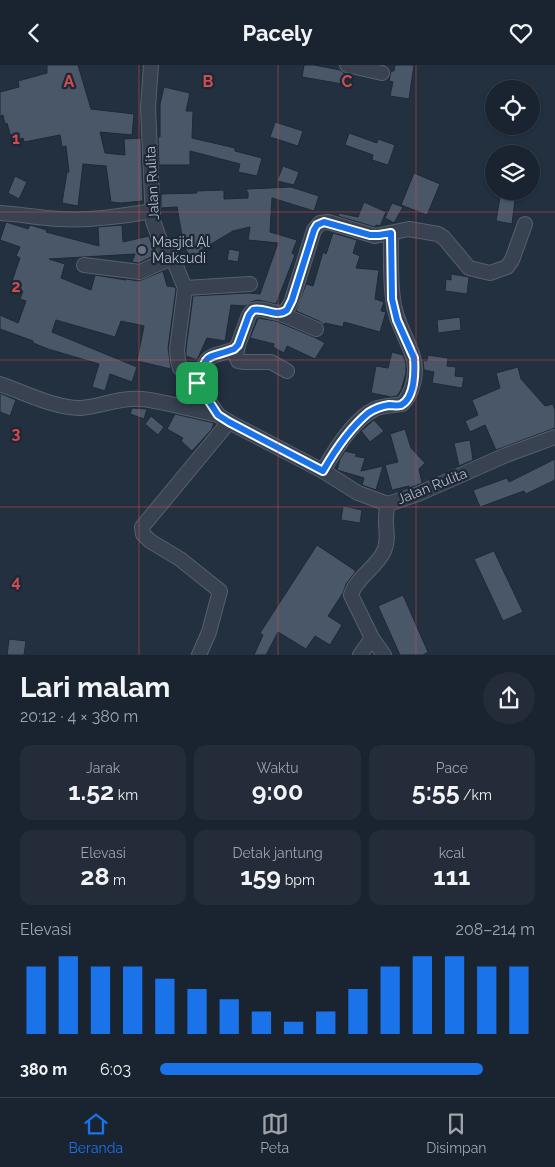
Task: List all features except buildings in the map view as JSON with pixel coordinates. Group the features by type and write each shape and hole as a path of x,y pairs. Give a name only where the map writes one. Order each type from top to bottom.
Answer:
{"street":[{"name":"Jalan Rulita","path":"151,65 148,108 153,221 158,236 180,273 185,288 177,356 180,368 197,383 224,419 323,471 358,493 388,504 425,491 506,455 555,437"},
{"path":"347,65 382,73"},
{"path":"0,213 72,219 124,216 153,211"},
{"path":"279,313 289,307 317,225 324,222 375,236 409,229 438,234 447,241 469,268 490,273 507,267 512,261 525,224"},
{"path":"323,471 335,449 369,413 382,406 402,404 409,395 414,377 414,358 397,320 392,299 391,233"},
{"path":"84,265 140,272 171,258"},
{"path":"185,288 250,285"},
{"path":"287,371 270,362 238,361 236,356 238,345 249,315 253,310 259,309 279,313 316,329"},
{"path":"197,383 204,361 208,357 234,349 238,345"},
{"path":"0,384 54,403 72,407 142,399 224,419 142,527 143,534 150,541 180,559 220,591 209,632 199,655"},
{"path":"384,655 372,638 351,595 352,589 384,552 387,536 384,517 388,504"},
{"path":"360,655 372,638"}],"place":[{"name":"Masjid Al Maksudi","path":"142,250"}],"route":[{"path":"328,222 375,236 391,233 392,299 397,320 414,358 414,377 409,395 402,404 382,406 359,421 335,449 323,471 218,415 197,383 204,361 208,357 234,349 238,345 249,315 253,310 259,309 283,313 287,310 317,225 328,222"}]}
